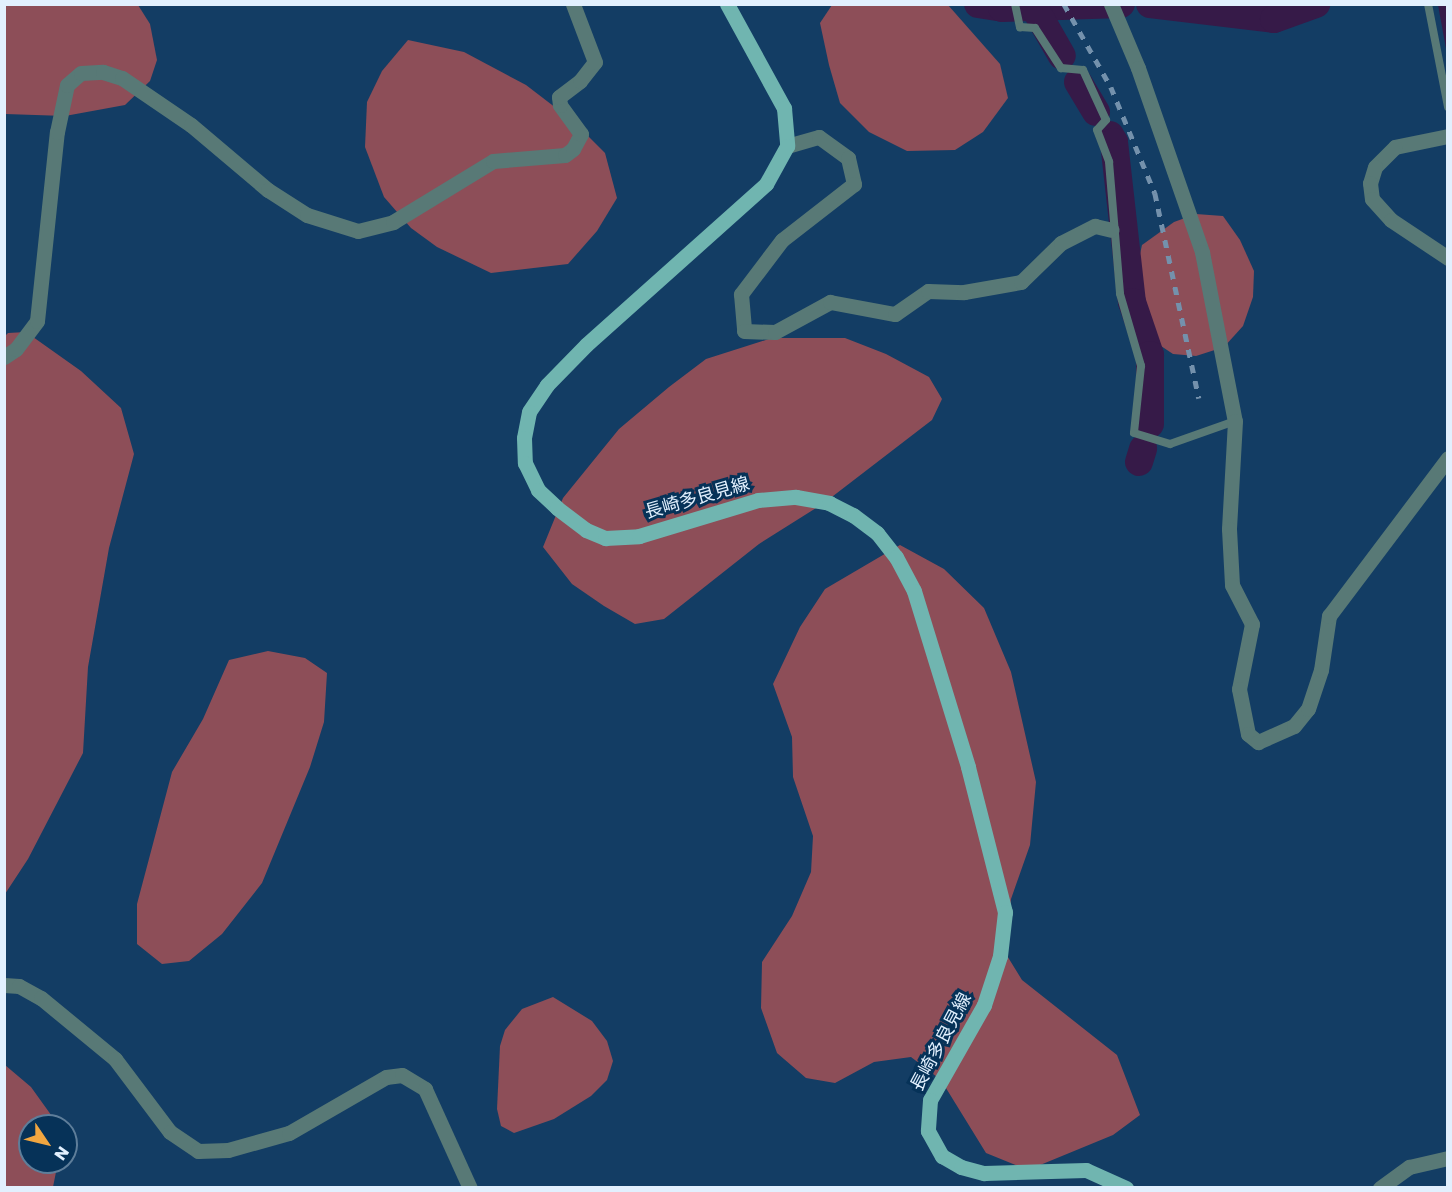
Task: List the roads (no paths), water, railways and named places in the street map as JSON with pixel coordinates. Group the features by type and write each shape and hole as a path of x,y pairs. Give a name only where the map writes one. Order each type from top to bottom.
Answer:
{"main road":[{"path":"727,4 784,108 787,146"},
{"name":"長崎多良見線","path":"787,146 766,183 586,345 547,385 529,412 524,438 525,463 538,490 586,530 605,538 639,536 758,500 796,497 829,503 853,515 876,533 896,556 914,591 958,734 994,858 1005,912 1000,956 984,1005 930,1100 928,1131 942,1156 961,1167 984,1173 1086,1170 1126,1188"}],"street":[{"path":"4,357 16,350 37,321 57,132 67,85 81,73 103,72 122,78 191,125 268,190 307,215 358,231 393,222 493,161 565,155 573,149 581,134 560,105 559,97 580,81 595,63 573,4"},
{"path":"1111,4 1128,43 1202,252 1235,421 1229,529 1232,585 1252,624 1239,689 1248,734 1258,742 1294,726 1308,709 1321,670 1329,616 1448,458"},
{"path":"1448,136 1395,147 1375,166 1370,183 1372,199 1391,220 1448,258"},
{"path":"787,146 819,137 848,158 854,184 782,240 741,294 744,331 775,332 830,302 895,314 928,291 964,292 1021,282 1061,243 1095,226 1112,230"},
{"path":"4,986 19,986 41,998 115,1059 170,1132 198,1151 228,1150 289,1133 387,1077 402,1075 425,1089 471,1188"},
{"path":"1380,1188 1409,1167 1448,1158"}],"lane":[{"path":"1015,4 1020,27 1035,28 1061,68 1083,70 1106,120 1097,130 1109,162 1112,230 1120,294 1141,366 1134,433 1170,444 1235,421"},
{"path":"1428,4 1448,106"}],"waterway":[{"path":"978,4 1002,8 1121,4"},
{"path":"1150,4 1274,19 1316,4"},
{"path":"1034,7 1062,56"},
{"path":"1078,82 1096,112"},
{"path":"1110,135 1114,142 1132,302 1150,355 1150,424"},
{"path":"1139,462 1143,449"}],"railway":[{"path":"1064,4 1111,87 1155,193 1199,398"}]}
